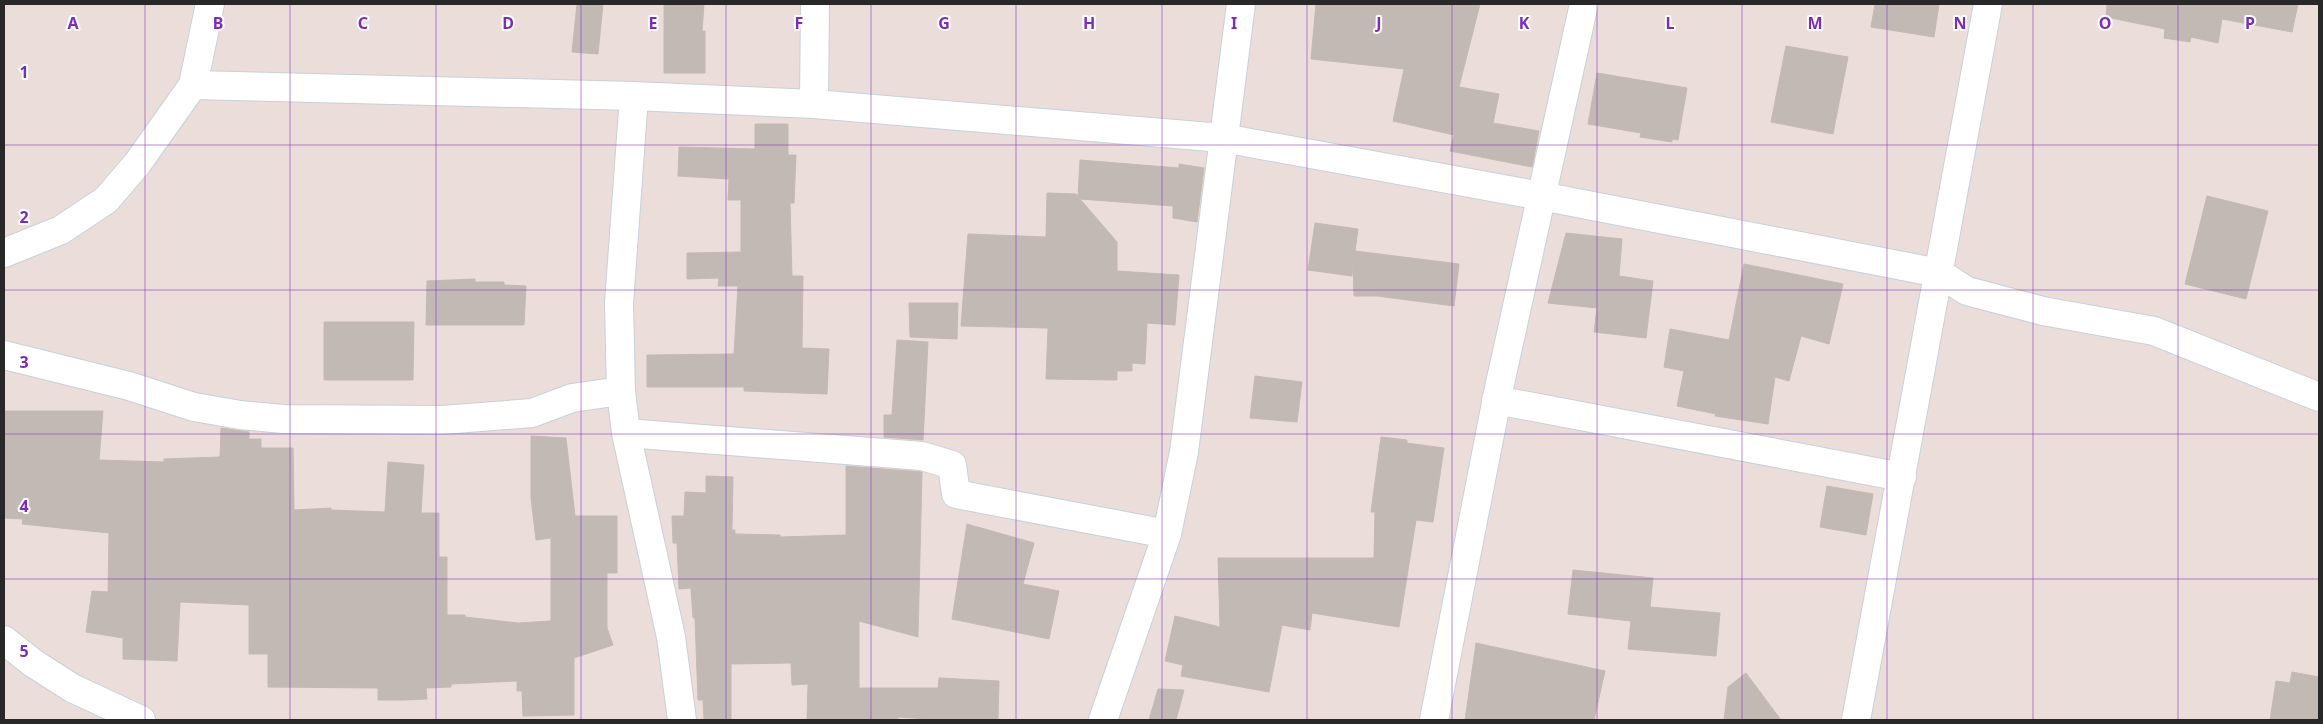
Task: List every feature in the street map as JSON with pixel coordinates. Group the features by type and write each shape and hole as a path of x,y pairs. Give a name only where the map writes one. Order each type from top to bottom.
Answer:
{"street":[{"path":"4,253 61,230 106,200 137,164 193,85 210,4"},
{"path":"814,104 816,4"},
{"path":"1103,720 1167,534 1184,452 1241,4"},
{"path":"1434,720 1496,400 1584,4"},
{"path":"1856,720 1988,4"},
{"path":"193,85 634,96 814,104 1223,138 1541,196 1939,273 1967,291 2043,311 2154,331 2319,397"},
{"path":"634,96 619,303 621,391 626,433 671,637 682,720"},
{"path":"4,355 129,386 194,407 240,415 283,419 442,420 532,413 572,398 621,391"},
{"path":"1496,400 1902,477"},
{"path":"626,433 922,456 952,465 956,494 1167,534"},
{"path":"4,640 33,664 72,688 141,720"}],"building":[{"path":"577,4 603,4 598,54 572,52"},
{"path":"664,4 704,4 702,31 705,31 705,73 664,73"},
{"path":"1316,4 1480,4 1459,87 1499,94 1493,123 1539,131 1532,167 1450,151 1454,135 1393,121 1404,69 1311,59"},
{"path":"1875,4 1939,4 1934,37 1871,27"},
{"path":"2107,4 2298,4 2292,32 2222,19 2218,43 2191,37 2190,42 2164,38 2165,29 2106,17"},
{"path":"1786,46 1848,57 1833,134 1771,122"},
{"path":"1597,73 1687,88 1678,140 1672,139 1672,142 1640,137 1641,133 1588,124"},
{"path":"755,124 788,124 788,155 796,155 794,203 790,203 792,276 803,276 802,348 829,349 827,394 744,391 744,387 647,387 647,355 734,354 738,286 718,286 719,278 687,279 687,253 741,252 741,200 728,200 729,179 678,176 679,147 755,149"},
{"path":"1080,160 1179,168 1179,164 1204,168 1197,222 1173,218 1173,206 1080,199 1117,242 1117,271 1179,275 1175,325 1147,323 1145,364 1132,363 1132,371 1117,371 1117,380 1046,379 1048,328 961,326 968,234 1046,237 1047,193 1076,194 1078,196"},
{"path":"2207,196 2268,211 2246,299 2185,284"},
{"path":"1315,223 1358,229 1355,251 1459,264 1454,306 1377,296 1354,296 1353,262 1352,276 1308,270"},
{"path":"1566,233 1622,239 1619,276 1653,281 1646,338 1594,332 1597,308 1548,303"},
{"path":"1744,264 1843,284 1829,344 1801,336 1789,381 1775,377 1768,424 1715,416 1716,414 1677,406 1684,371 1664,367 1670,329 1729,340"},
{"path":"475,279 475,282 504,282 504,285 526,286 524,325 426,325 427,281"},
{"path":"909,303 958,303 957,339 910,337"},
{"path":"324,322 414,322 413,380 324,380"},
{"path":"897,340 928,342 923,440 884,437 884,415 892,415"},
{"path":"1255,376 1302,382 1297,422 1250,418"},
{"path":"4,411 103,411 99,460 164,462 164,459 220,457 221,428 249,432 249,439 261,439 261,448 293,448 294,510 331,508 331,510 385,512 388,462 424,465 421,513 439,513 439,557 447,557 447,615 465,615 465,617 518,623 551,621 551,538 536,540 531,498 531,436 566,438 575,516 617,516 617,573 607,573 607,628 613,645 574,658 574,715 523,716 522,691 517,691 517,681 451,684 451,687 426,688 427,699 404,700 378,700 378,688 268,687 268,654 249,654 249,605 180,602 177,661 123,659 123,638 86,632 92,591 108,592 109,533 22,524 23,519 4,518"},
{"path":"1381,437 1407,440 1407,443 1444,448 1433,522 1416,520 1399,627 1312,613 1310,630 1282,625 1269,692 1181,676 1183,665 1165,661 1175,616 1220,627 1218,558 1374,558 1375,512 1371,512"},
{"path":"846,466 922,472 918,637 859,621 859,688 938,688 939,678 999,681 998,720 946,720 898,717 898,720 807,720 808,684 792,685 791,663 731,664 731,720 704,720 703,700 698,700 695,618 693,618 691,588 679,589 677,543 673,543 672,516 684,516 685,492 706,493 706,476 733,477 732,530 735,530 735,534 780,535 780,537 846,535"},
{"path":"1827,486 1873,494 1866,535 1820,527"},
{"path":"967,524 1034,543 1023,584 1059,591 1049,639 952,619"},
{"path":"1573,570 1653,578 1650,607 1720,613 1716,656 1628,649 1631,621 1568,614"},
{"path":"1476,643 1605,671 1594,720 1465,720"},
{"path":"2292,672 2319,677 2319,720 2270,720 2276,681 2290,683"},
{"path":"1746,673 1781,720 1724,720 1728,687"},
{"path":"1158,689 1184,690 1176,720 1149,720"}]}
